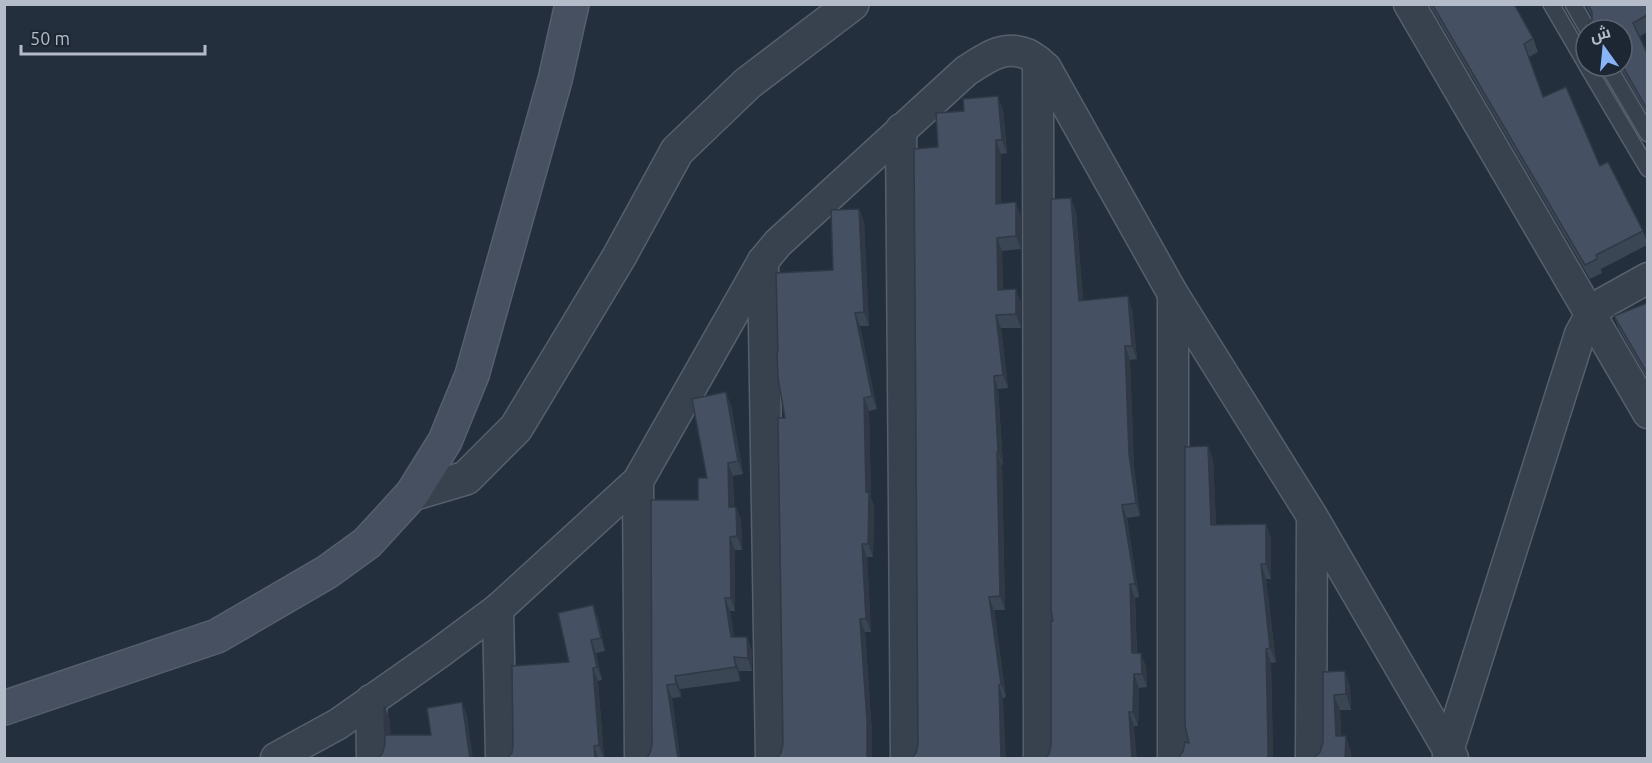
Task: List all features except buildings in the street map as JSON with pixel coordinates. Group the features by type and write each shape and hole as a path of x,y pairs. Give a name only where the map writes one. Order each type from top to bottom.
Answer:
{"main road":[{"path":"4,708 216,636 327,572 359,549 412,494 445,441 472,375 555,80 572,4"}],"street":[{"path":"412,494 466,478 516,428 619,257 677,151 748,83 852,4"},
{"path":"1409,4 1647,413"},
{"path":"276,759 338,724 498,609 638,481 763,261 778,243 797,223 966,71 993,54 1010,50 1028,54 1046,68 1173,294 1312,516 1450,756"},
{"path":"1038,61 1039,759"},
{"path":"902,129 906,759"},
{"path":"763,261 771,759"},
{"path":"1450,756 1581,334 1591,315 1605,302 1647,278"},
{"path":"1173,294 1173,759"},
{"path":"638,481 640,759"},
{"path":"1311,759 1312,516"},
{"path":"498,609 501,759"},
{"path":"372,700 372,759"}],"lane":[{"path":"1551,4 1574,44"},
{"path":"1573,4 1581,18"},
{"path":"1594,78 1647,169"},
{"path":"1615,78 1647,134"}]}
